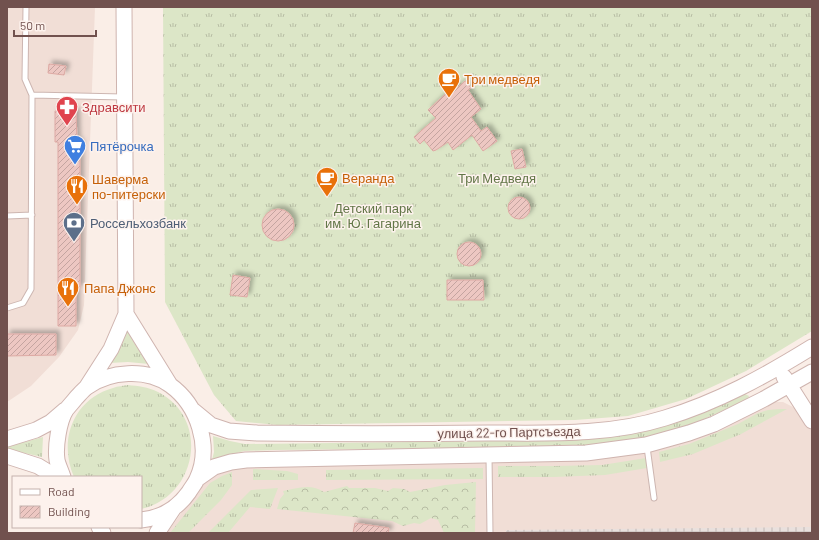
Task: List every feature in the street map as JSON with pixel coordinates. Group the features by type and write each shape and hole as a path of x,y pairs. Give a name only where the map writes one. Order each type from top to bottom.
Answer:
{"street":[{"path":"7,438 36,430 51,422 66,410 86,388 111,349 126,314 124,7"},
{"path":"126,314 170,385"},
{"name":"улица 22-го Партсъезда","path":"194,411 211,425 230,431 257,433 353,434 570,432 619,428 664,419 723,396 778,368 812,348"},
{"path":"778,368 812,421"},
{"name":"улица 22-го Партсъезда","path":"197,479 214,467 231,462 246,460 586,453 646,445 689,433 714,424 740,412 812,372"},
{"path":"86,388 112,375 136,373 157,378 170,385 185,399 194,411 202,436 203,459 197,479 186,496 173,509 157,533"},
{"path":"63,476 57,459 58,430 66,410"},
{"path":"7,456 38,466 54,476"},
{"path":"142,520 151,519 173,509"}],"lane":[{"path":"7,308 23,303 31,289 32,95 25,79 26,7"},
{"path":"32,95 124,97"},
{"path":"7,216 32,215"},
{"path":"646,445 654,498"},
{"path":"489,455 490,533"}],"shaded area":[{"path":"7,7 95,7 84,305 78,330 59,357 31,386 7,402"},
{"path":"768,402 783,402 797,409 812,432 812,533 167,533 208,479 234,464 616,455"},
{"path":"812,527 812,533 506,533 506,530"}],"green space":[{"name":"Детский парк им. Ю. Гагарина","path":"163,7 812,7 812,331 746,371 686,399 628,416 575,420 277,425 236,421 214,395 165,302"},
{"path":"126,325 133,341 149,364 128,362 109,363"},
{"path":"128,385 143,387 158,392 175,404 186,420 191,438 190,456 185,474 175,489 160,502 142,509 142,476 74,476 69,463 68,449 72,423 88,401 115,387"},
{"path":"745,394 749,396 748,399 709,417 673,431 632,441 605,445 577,447 244,451 212,460 214,452 213,436 245,444 577,440 604,438 644,432 670,425"},
{"path":"787,409 741,434 693,454 660,462 659,452 689,444 738,424 758,413"},
{"path":"43,437 42,457 7,449 7,444 25,442"},
{"path":"646,458 647,468 605,475 498,477 498,466 602,465"},
{"path":"483,468 483,479 326,480 326,470"},
{"path":"253,469 287,471 298,474 298,480 253,480"},
{"path":"232,472 232,485 221,500 188,533 170,533 210,483"},
{"path":"476,482 475,533 444,533 438,520 431,518 420,524 414,523 403,526 392,521 277,509 280,499 284,494 283,491 299,488 309,487 319,489 324,492 347,486 349,488 375,488 388,491 393,488 404,489 410,492 445,485"},
{"path":"278,488 270,509 250,507 228,533 208,533 251,490"}],"building":[{"path":"49,64 66,66 64,75 48,73"},
{"path":"465,81 471,88 468,90 481,109 471,117 481,131 487,127 497,141 483,151 472,135 453,150 448,142 433,151 424,140 420,144 414,137 436,118 428,110 454,86 456,89"},
{"path":"55,111 76,111 77,142 80,142 80,288 76,288 76,326 58,326 58,142 55,142"},
{"path":"522,149 526,167 515,169 511,151"},
{"path":"519,197 523,198 529,204 529,212 523,218 519,219 515,218 509,212 508,208 509,204 515,198"},
{"path":"278,209 287,212 291,216 294,225 291,234 287,238 278,241 269,238 265,234 262,225 265,216 269,212"},
{"path":"469,242 477,246 481,254 477,262 469,266 461,262 457,254 461,246"},
{"path":"233,275 250,278 247,297 230,295"},
{"path":"447,280 483,280 484,300 447,300"},
{"path":"7,334 56,334 56,355 7,356"},
{"path":"355,523 389,528 388,533 353,533"}],"place":[{"name":"Три медведя","path":"449,98"},
{"name":"Здравсити","path":"67,126"},
{"name":"Пятёрочка","path":"75,166"},
{"name":"Веранда","path":"327,198"},
{"name":"Шаверма по-питерски","path":"77,206"},
{"name":"Россельхозбанк","path":"74,242"},
{"name":"Папа Джонс","path":"68,308"}],"park label":[{"name":"Три Медведя","path":"497,178"}]}
